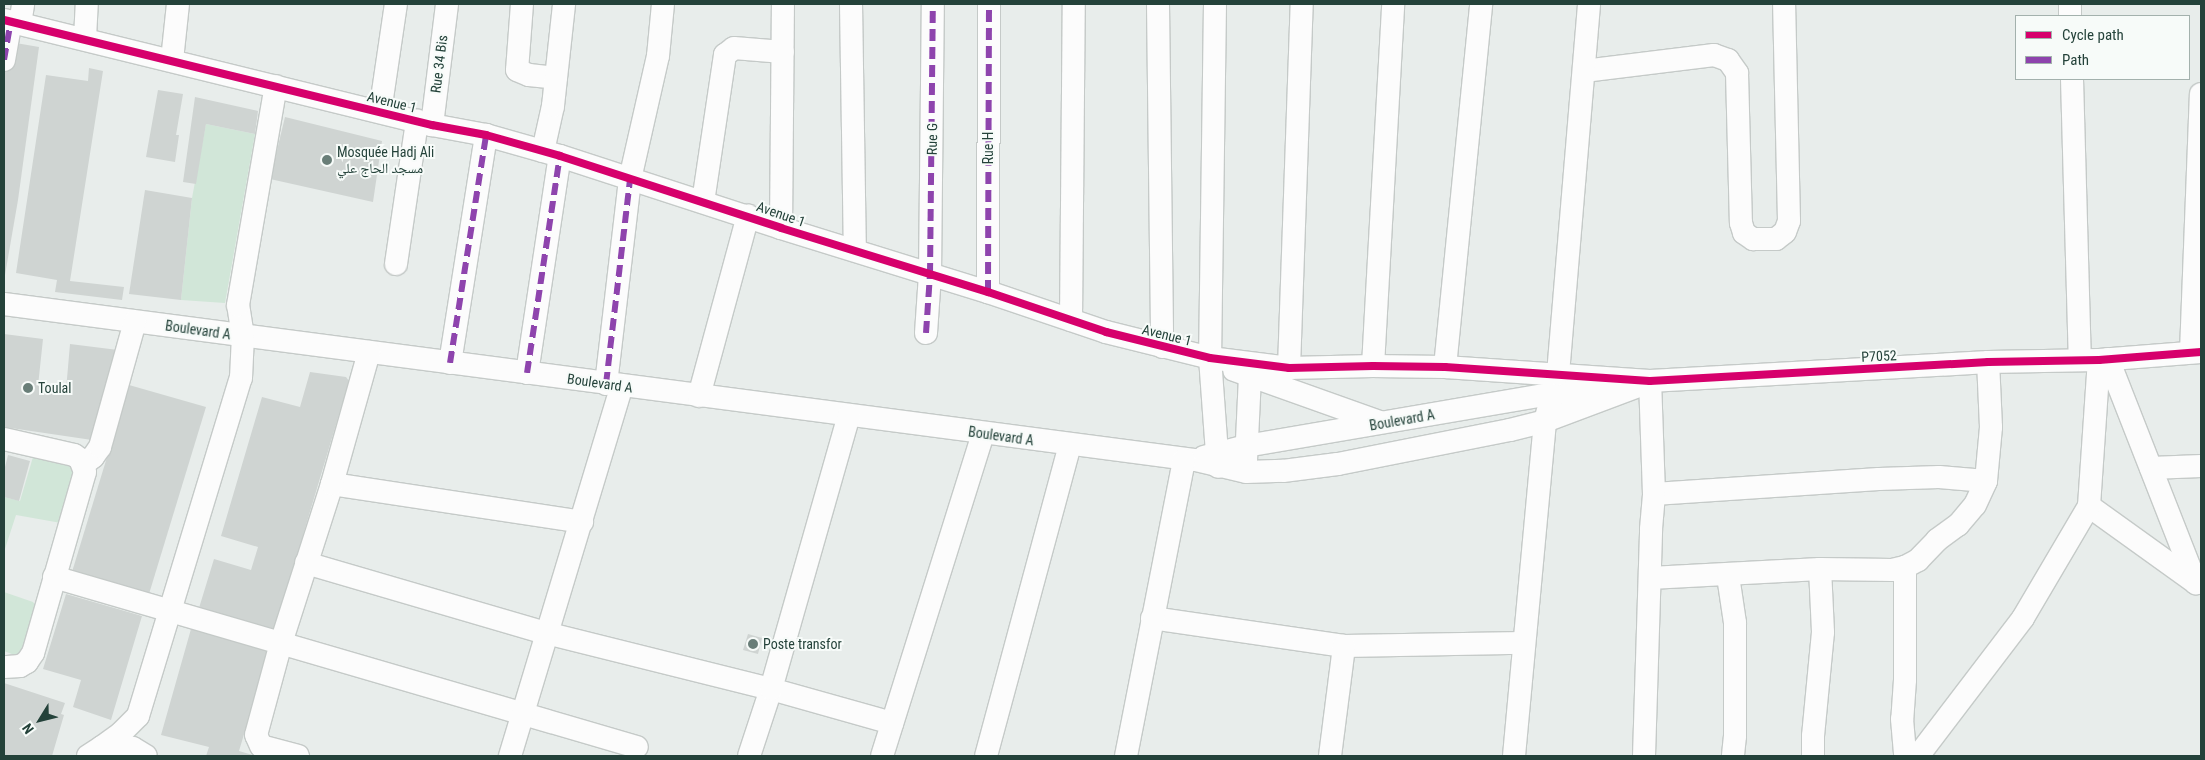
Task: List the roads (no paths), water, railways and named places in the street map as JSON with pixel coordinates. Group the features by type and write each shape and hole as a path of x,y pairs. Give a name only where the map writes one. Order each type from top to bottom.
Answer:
{"street":[{"path":"86,38 87,4"},
{"path":"172,60 178,4"},
{"path":"380,112 396,4"},
{"name":"Rue 34 Bis","path":"396,264 447,4"},
{"path":"522,4 518,71 529,75 556,78"},
{"path":"527,373 551,153 553,106 564,4"},
{"path":"510,756 546,633 582,522 614,385 630,178 658,56 663,4"},
{"path":"781,228 783,4"},
{"path":"851,4 855,250"},
{"name":"Rue G","path":"926,333 930,275 934,4"},
{"name":"Rue H","path":"988,4 988,292"},
{"path":"1071,320 1074,4"},
{"path":"1158,4 1162,347"},
{"path":"1126,756 1152,618 1203,460 1210,358 1215,4"},
{"path":"1289,368 1302,4"},
{"path":"1374,366 1393,4"},
{"path":"1445,367 1481,4"},
{"path":"1514,756 1523,642 1545,421 1554,384 1589,4"},
{"path":"1584,71 1714,55 1728,60 1738,73 1741,223 1744,233 1753,239 1776,239 1785,232 1789,221 1784,4"},
{"path":"4,60 15,17"},
{"name":"Avenue 1","path":"15,17 172,60 425,123 486,135 551,153 1071,320 1248,370"},
{"path":"703,202 725,55 734,48 783,52"},
{"path":"1918,756 2024,618 2089,506 2096,360 2072,80"},
{"path":"95,752 122,733 138,716 241,378 243,336 238,305 276,86"},
{"path":"2196,352 2201,94"},
{"path":"450,363 486,135"},
{"path":"699,396 748,216"},
{"name":"Boulevard A","path":"4,304 983,434 1203,460 1246,472 1283,471 1338,464 1438,445 1545,421"},
{"path":"83,465 93,457 100,447 135,322"},
{"path":"298,756 261,746 256,735 281,643 332,484 368,352"},
{"name":"P7052","path":"1554,384 1650,382 1988,362 2096,360 2196,352"},
{"path":"2096,360 2151,468 2198,585"},
{"path":"1650,578 1728,576 1820,569 1892,570 1905,567 1918,560 1937,540 1958,525 1975,505 1986,481 1991,427 1988,362"},
{"path":"1248,370 1374,366 1445,367 1554,384"},
{"path":"1248,370 1438,445"},
{"path":"1246,472 1248,370"},
{"path":"1644,756 1654,494 1650,382"},
{"name":"P7052","path":"1545,421 1650,382"},
{"name":"Boulevard A","path":"1203,460 1246,446 1383,423 1554,384"},
{"path":"749,756 771,689 849,416"},
{"path":"882,756 983,434"},
{"path":"4,439 68,453 80,460 83,465 84,479 33,654 27,662 20,666 4,667"},
{"path":"986,756 1070,445"},
{"path":"2151,468 2201,466"},
{"path":"1654,494 1879,479 1939,477 1986,481"},
{"path":"332,484 582,522"},
{"path":"2089,506 2198,585"},
{"path":"306,563 546,633 771,689 892,723"},
{"path":"1905,567 1905,680 1902,719 1906,756"},
{"path":"1813,756 1813,736 1823,632 1820,569"},
{"path":"1728,576 1735,632 1735,736 1733,756"},
{"path":"54,577 637,747"},
{"path":"1152,618 1344,646 1523,642"},
{"path":"1330,756 1344,646"},
{"path":"138,716 148,756"},
{"path":"95,752 120,745 133,748 148,756"}],"place":[{"name":"Mosquée Hadj Ali مسجد الحاج علي","path":"327,160"},
{"name":"Toulal","path":"28,388"},
{"name":"Poste transfor","path":"753,644"}]}
